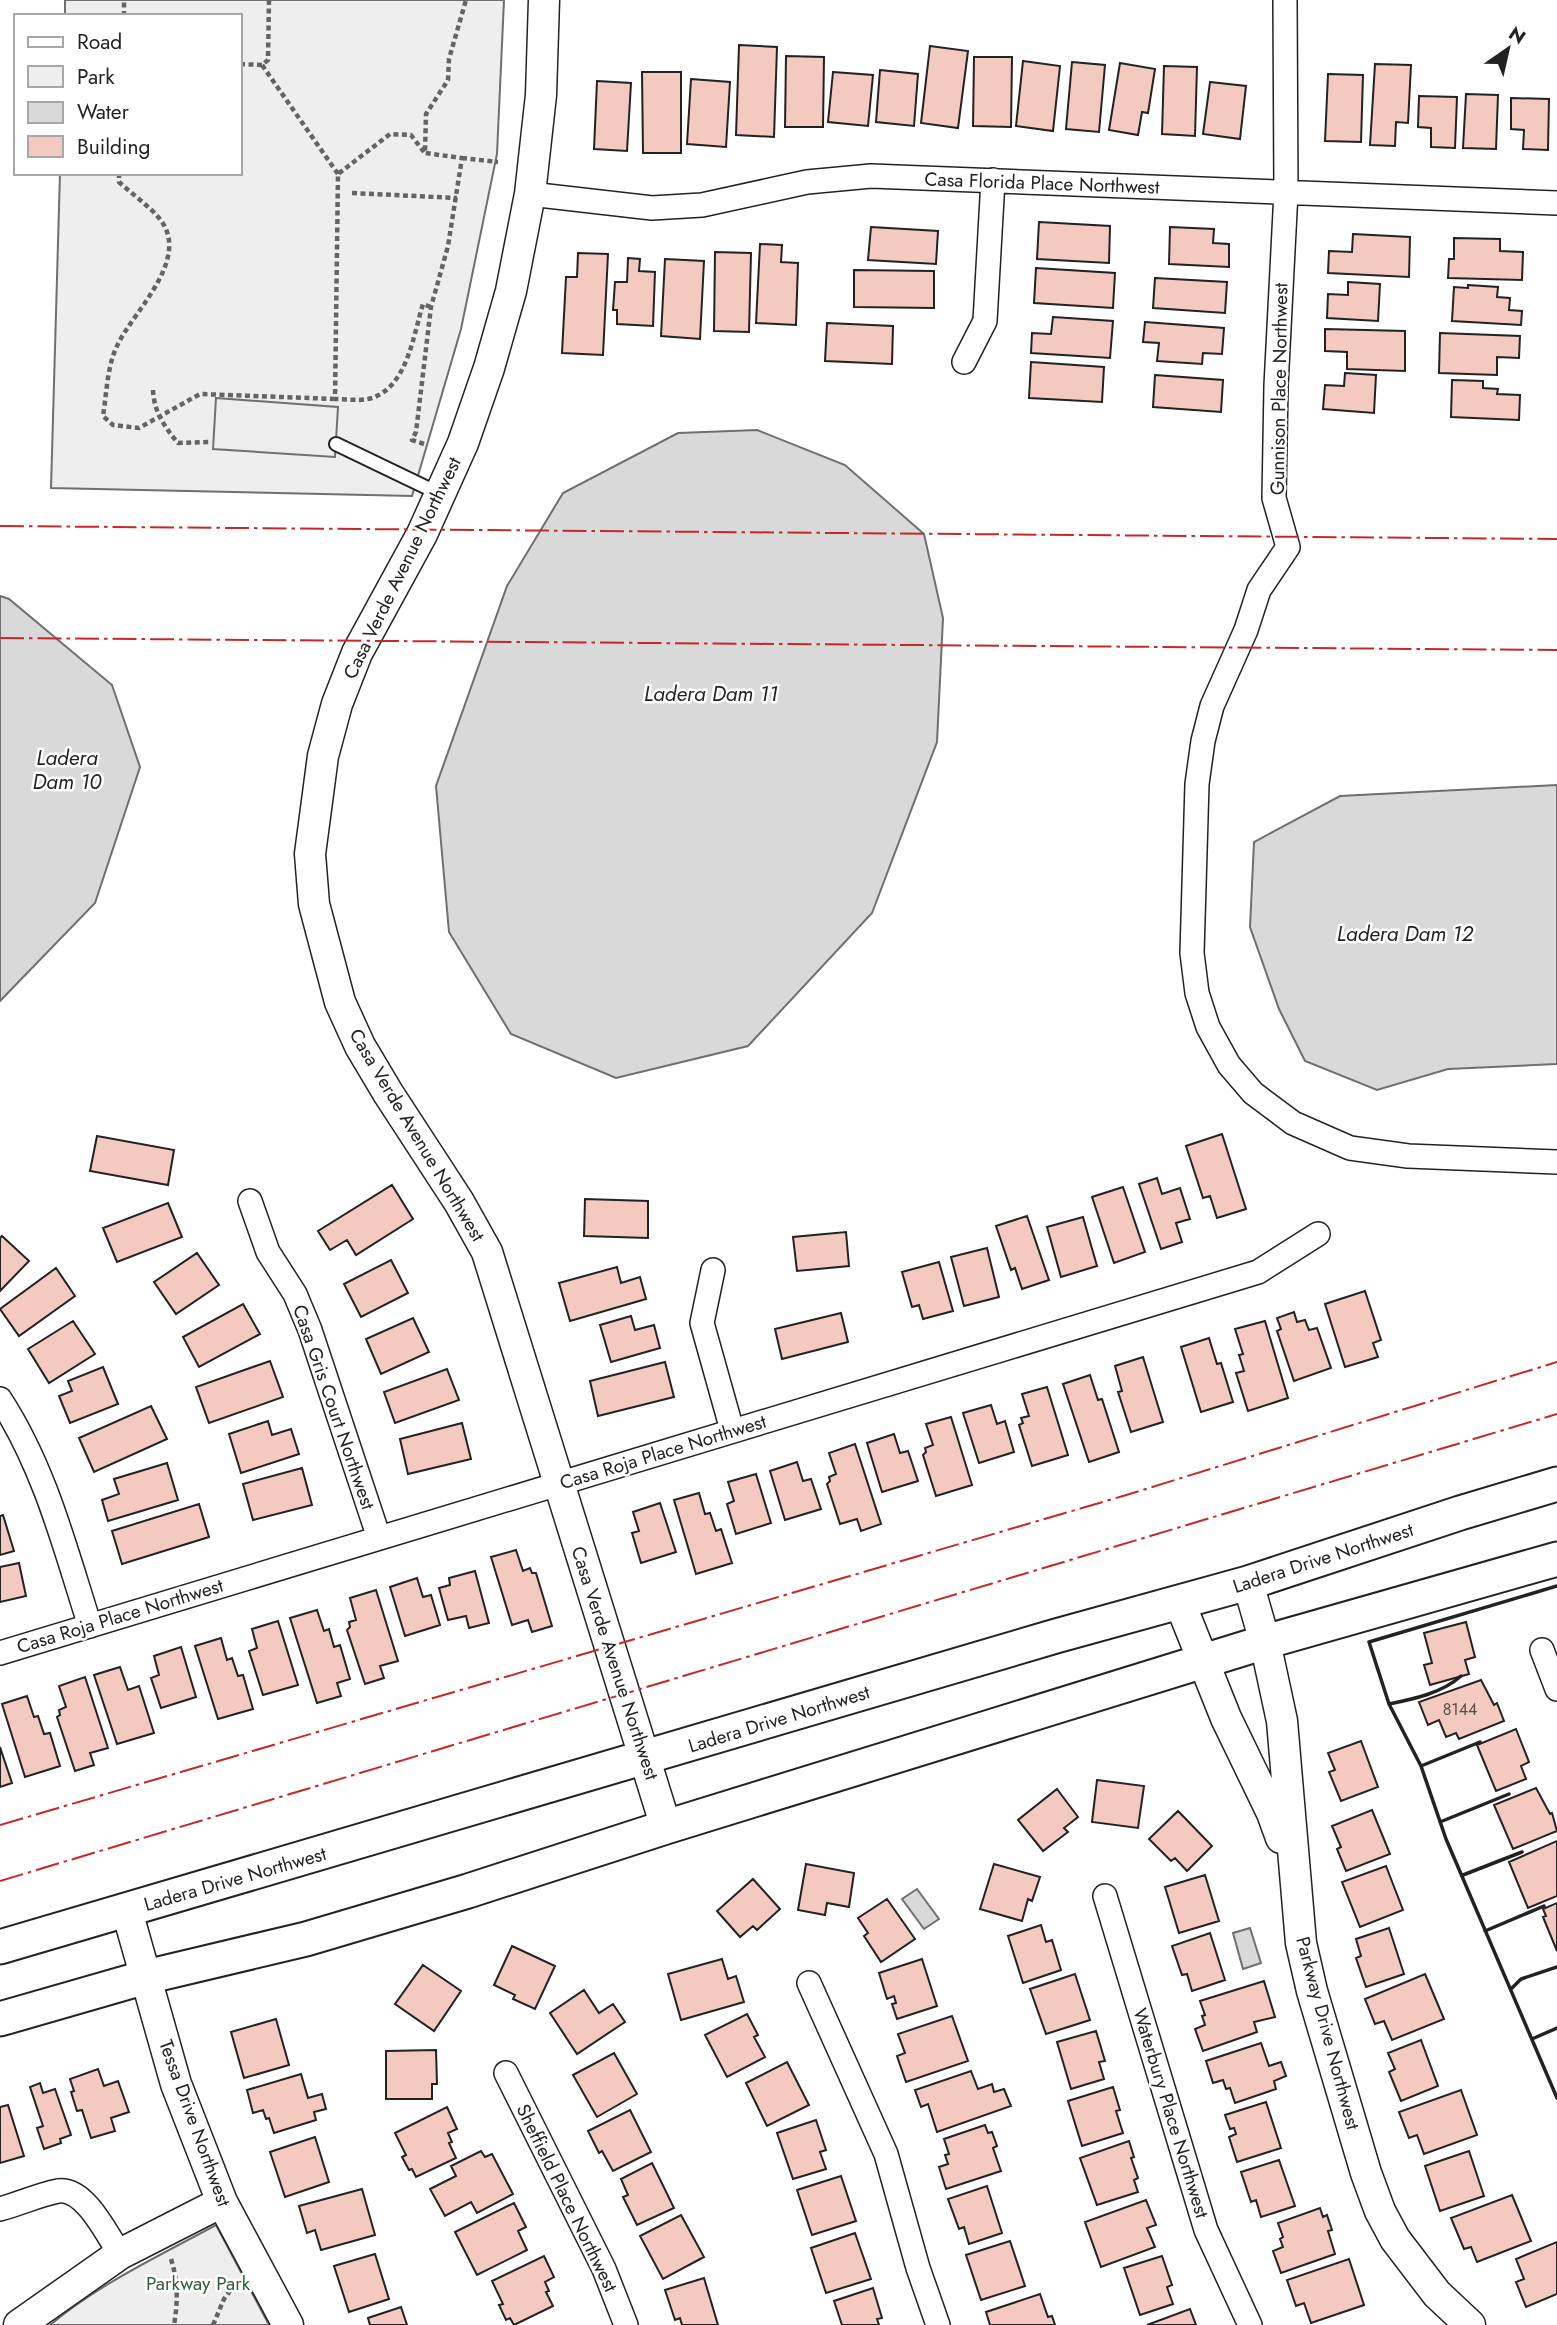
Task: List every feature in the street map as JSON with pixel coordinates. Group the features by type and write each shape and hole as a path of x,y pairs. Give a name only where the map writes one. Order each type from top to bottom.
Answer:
{"main road":[{"name":"Ladera Drive Northwest","path":"0,1947 1056,1636 1248,1583 1460,1513 1557,1485"},
{"path":"0,2019 146,1978 306,1939 468,1891 1204,1660 1557,1559"}],"street":[{"name":"Casa Verde Avenue Northwest","path":"544,0 541,95 530,194 511,291 489,368 463,443 422,534 357,653 337,704 323,756 310,854 314,904 340,1002 360,1046 459,1202 487,1252 666,1827"},
{"name":"Gunnison Place Northwest","path":"1286,0 1286,192 1276,386 1274,498 1288,547 1259,590 1246,630 1212,706 1203,741 1197,784 1192,953 1197,993 1208,1027 1229,1065 1253,1093 1293,1123 1350,1148 1408,1156 1557,1162"},
{"name":"Casa Florida Place Northwest","path":"530,194 652,208 702,205 840,177 993,180 1557,203"},
{"path":"964,362 985,321 993,180"},
{"name":"Casa Gris Court Northwest","path":"250,1201 268,1252 295,1294 310,1330 379,1538"},
{"name":"Casa Roja Place Northwest","path":"0,1653 1258,1272 1318,1234"},
{"path":"713,1270 702,1323 732,1430"},
{"path":"0,1399 13,1419 43,1480 90,1626"},
{"name":"Parkway Drive Northwest","path":"1248,1583 1265,1642 1282,1721 1301,1943 1312,1991 1366,2173 1395,2239 1437,2294 1470,2325"},
{"path":"1180,1603 1226,1718 1272,1813 1294,1879"},
{"path":"1542,1650 1557,1689"},
{"name":"Waterbury Place Northwest","path":"1105,1896 1206,2230 1250,2325"},
{"name":"Tessa Drive Northwest","path":"127,1910 176,2084 222,2202 288,2325"},
{"path":"809,1983 886,2154 918,2268 938,2325"},
{"name":"Sheffield Place Northwest","path":"506,2073 604,2269 626,2325"},
{"path":"0,2209 60,2191 74,2193 85,2202 120,2254"},
{"path":"19,2325 120,2254 222,2202"}],"lane":[{"path":"336,444 440,494"}],"path":[{"path":"242,64 262,65 268,60 269,0"},
{"path":"425,153 426,114 448,80 449,59 466,0"},
{"path":"262,65 338,174 335,399"},
{"path":"338,174 390,134 411,135 425,153 498,162"},
{"path":"424,444 412,440 416,432 431,307 448,246 462,158"},
{"path":"119,175 119,182 161,219 168,237 169,255 163,275 119,341 112,358 103,416 113,425 139,428 200,394 368,399 396,382 423,304 431,307"},
{"path":"352,193 457,198"},
{"path":"153,390 153,405 163,426 178,443 209,442"},
{"path":"171,2259 177,2277 174,2325"},
{"path":"213,2325 224,2299 235,2284"}],"green space":[{"path":"65,0 504,0 497,154 461,329 412,496 51,488 60,175 242,175 242,14 65,14"},
{"name":"Parkway Park","path":"216,2225 269,2325 50,2325 89,2296"}],"shaded area":[{"path":"216,398 338,407 335,457 213,449"}],"water":[{"name":"Ladera Dam 11","path":"757,430 845,465 924,534 943,618 937,742 872,913 748,1046 616,1078 511,1034 449,932 436,786 507,586 563,493 678,433"},
{"name":"Ladera Dam 10","path":"0,596 9,599 112,685 140,767 95,903 0,1001"},
{"name":"Ladera Dam 12","path":"1557,785 1557,1064 1448,1069 1377,1090 1305,1061 1279,1009 1250,927 1254,842 1340,796"},
{"path":"917,1889 939,1919 924,1929 902,1899"},
{"path":"1250,1928 1261,1963 1243,1969 1233,1933"}],"building":[{"path":"739,45 777,47 774,137 736,135"},
{"path":"930,46 968,51 958,128 921,123"},
{"path":"786,56 824,57 823,127 785,127"},
{"path":"974,57 1012,57 1011,127 973,126"},
{"path":"1023,61 1060,66 1053,131 1016,126"},
{"path":"1072,62 1105,65 1099,132 1066,129"},
{"path":"1120,63 1155,69 1148,113 1142,112 1138,135 1109,130"},
{"path":"1375,64 1411,65 1408,123 1396,122 1395,146 1370,145"},
{"path":"1164,66 1197,67 1195,136 1162,134"},
{"path":"880,70 918,74 914,126 876,122"},
{"path":"642,72 681,72 681,153 643,153"},
{"path":"833,72 873,75 868,126 828,122"},
{"path":"1328,74 1363,75 1361,142 1325,141"},
{"path":"691,79 730,82 726,147 687,144"},
{"path":"597,81 631,83 627,151 594,149"},
{"path":"1210,82 1246,86 1240,139 1203,134"},
{"path":"1466,94 1498,95 1496,149 1463,148"},
{"path":"1419,96 1457,97 1455,148 1431,147 1431,128 1418,127"},
{"path":"1511,98 1549,99 1548,150 1523,149 1524,130 1511,129"},
{"path":"1039,222 1110,226 1109,263 1037,259"},
{"path":"871,227 938,231 936,264 868,260"},
{"path":"1170,227 1214,229 1213,243 1229,244 1229,267 1169,264"},
{"path":"1353,234 1410,237 1409,277 1328,273 1329,251 1352,252"},
{"path":"1454,238 1500,239 1500,251 1523,252 1522,280 1448,278 1449,259 1454,259"},
{"path":"760,244 782,245 781,262 798,263 796,325 756,323"},
{"path":"715,252 751,253 749,332 714,331"},
{"path":"578,253 608,254 603,355 562,353 566,277 577,277"},
{"path":"628,258 640,259 639,271 655,272 653,326 617,324 617,310 613,310 615,282 627,282"},
{"path":"665,259 704,261 700,339 661,336"},
{"path":"1036,268 1115,273 1113,308 1034,303"},
{"path":"854,270 934,271 934,308 854,307"},
{"path":"1155,278 1227,282 1225,313 1153,308"},
{"path":"1348,282 1380,284 1378,321 1327,318 1328,294 1348,295"},
{"path":"1468,285 1498,287 1497,297 1510,298 1509,310 1522,311 1521,325 1452,321 1454,287 1468,288"},
{"path":"1053,317 1113,321 1110,358 1031,353 1032,333 1051,334"},
{"path":"1145,322 1224,328 1222,354 1203,353 1202,364 1157,361 1159,343 1143,342"},
{"path":"827,323 893,326 892,364 825,361"},
{"path":"1325,329 1405,331 1405,371 1347,369 1347,352 1325,351"},
{"path":"1440,333 1520,336 1519,358 1497,357 1497,375 1439,373"},
{"path":"1031,362 1104,367 1102,402 1029,398"},
{"path":"1345,373 1376,375 1374,413 1323,409 1325,385 1344,386"},
{"path":"1155,375 1223,380 1221,412 1153,407"},
{"path":"1452,380 1483,381 1483,388 1498,389 1497,394 1520,395 1519,420 1451,417"},
{"path":"1222,1134 1246,1209 1217,1218 1210,1196 1203,1198 1186,1146"},
{"path":"97,1136 174,1150 168,1185 90,1171"},
{"path":"1157,1178 1162,1194 1180,1188 1190,1219 1176,1223 1182,1242 1161,1249 1139,1184"},
{"path":"392,1185 413,1219 356,1255 347,1240 330,1250 318,1231"},
{"path":"1123,1187 1145,1252 1114,1263 1092,1197"},
{"path":"585,1199 648,1201 648,1238 584,1236"},
{"path":"168,1203 182,1237 117,1262 103,1228"},
{"path":"1027,1216 1049,1280 1022,1289 1015,1268 1011,1270 996,1226"},
{"path":"1083,1217 1097,1266 1061,1277 1047,1227"},
{"path":"846,1232 849,1266 797,1271 793,1237"},
{"path":"2,1236 29,1261 0,1291 0,1238"},
{"path":"987,1248 999,1297 964,1306 951,1257"},
{"path":"197,1253 219,1285 176,1314 154,1282"},
{"path":"391,1260 408,1293 361,1317 344,1284"},
{"path":"939,1262 953,1311 923,1319 919,1305 912,1307 902,1272"},
{"path":"617,1267 621,1283 640,1277 646,1299 570,1321 559,1283"},
{"path":"56,1268 75,1296 19,1336 0,1309"},
{"path":"1365,1291 1381,1340 1373,1343 1378,1357 1345,1367 1325,1304"},
{"path":"243,1304 260,1334 199,1367 183,1337"},
{"path":"1294,1312 1297,1322 1305,1320 1309,1330 1317,1328 1331,1368 1294,1381 1277,1331 1281,1329 1277,1318"},
{"path":"841,1313 848,1342 782,1359 775,1329"},
{"path":"631,1316 635,1330 654,1325 660,1348 611,1362 600,1325"},
{"path":"413,1318 429,1352 381,1374 366,1339"},
{"path":"73,1321 95,1354 49,1383 28,1349"},
{"path":"1265,1321 1288,1398 1248,1411 1236,1373 1244,1371 1239,1355 1243,1354 1235,1329"},
{"path":"1209,1338 1217,1364 1221,1363 1233,1402 1201,1412 1181,1347"},
{"path":"1143,1357 1163,1422 1131,1432 1118,1392 1122,1391 1115,1366"},
{"path":"270,1361 283,1397 209,1423 196,1387"},
{"path":"665,1362 674,1397 598,1416 590,1381"},
{"path":"103,1367 118,1404 70,1423 59,1396 72,1391 68,1381"},
{"path":"447,1369 459,1400 395,1423 384,1392"},
{"path":"1090,1375 1098,1400 1102,1399 1119,1452 1089,1462 1063,1384"},
{"path":"1047,1387 1068,1455 1032,1466 1019,1425 1023,1423 1021,1418 1029,1416 1022,1394"},
{"path":"991,1405 997,1424 1005,1421 1014,1452 979,1463 963,1413"},
{"path":"151,1406 167,1439 94,1472 79,1438"},
{"path":"951,1417 972,1485 936,1496 923,1455 925,1448 933,1445 926,1424"},
{"path":"268,1421 272,1435 291,1429 299,1454 241,1473 229,1434"},
{"path":"462,1423 471,1459 408,1474 400,1439"},
{"path":"894,1434 900,1453 908,1451 918,1481 882,1492 867,1443"},
{"path":"855,1444 881,1524 861,1531 857,1519 840,1524 827,1484 829,1477 836,1474 829,1453"},
{"path":"797,1462 803,1481 811,1479 821,1509 785,1520 770,1471"},
{"path":"167,1463 178,1500 108,1521 102,1500 119,1494 114,1479"},
{"path":"302,1468 312,1505 253,1520 243,1484"},
{"path":"756,1474 771,1523 736,1534 727,1504 734,1501 728,1482"},
{"path":"699,1493 705,1514 710,1513 716,1531 721,1529 732,1563 696,1574 674,1500"},
{"path":"660,1503 676,1552 641,1563 632,1533 639,1531 633,1512"},
{"path":"199,1504 209,1537 122,1564 112,1531"},
{"path":"3,1515 14,1551 0,1555 0,1516"},
{"path":"516,1550 523,1571 530,1568 532,1573 536,1573 552,1626 532,1632 528,1620 512,1625 491,1557"},
{"path":"19,1563 26,1596 0,1602 0,1567"},
{"path":"475,1571 489,1623 469,1628 466,1616 448,1620 439,1588 450,1585 449,1578"},
{"path":"417,1578 423,1597 431,1595 440,1625 405,1636 390,1587"},
{"path":"376,1590 398,1661 380,1666 384,1678 365,1684 347,1630 350,1627 349,1622 356,1620 350,1598"},
{"path":"317,1610 324,1631 329,1629 334,1647 340,1645 350,1679 337,1683 341,1696 317,1703 290,1618"},
{"path":"278,1621 298,1685 263,1695 249,1651 257,1648 252,1629"},
{"path":"1466,1622 1475,1657 1465,1660 1469,1674 1430,1685 1424,1665 1432,1663 1424,1633"},
{"path":"221,1638 227,1660 232,1658 238,1676 243,1675 253,1709 218,1719 195,1646"},
{"path":"181,1647 196,1697 161,1708 151,1678 159,1675 154,1656"},
{"path":"120,1667 128,1690 139,1686 154,1733 117,1744 94,1675"},
{"path":"85,1677 108,1748 90,1753 94,1765 75,1771 57,1717 60,1715 59,1710 66,1707 59,1686"},
{"path":"1481,1680 1494,1705 1497,1703 1504,1721 1459,1739 1456,1733 1446,1737 1439,1720 1428,1725 1419,1702"},
{"path":"27,1696 34,1717 38,1716 44,1734 50,1733 60,1766 25,1777 2,1704"},
{"path":"1516,1729 1529,1762 1521,1766 1526,1779 1496,1791 1477,1745"},
{"path":"1361,1741 1378,1787 1341,1801 1329,1772 1335,1770 1328,1753"},
{"path":"0,1747 12,1783 0,1787"},
{"path":"1097,1780 1144,1786 1138,1828 1092,1822"},
{"path":"1536,1788 1550,1814 1552,1813 1557,1831 1513,1849 1494,1805"},
{"path":"1057,1789 1078,1817 1064,1828 1068,1832 1043,1851 1018,1820"},
{"path":"1372,1810 1390,1854 1346,1871 1337,1849 1341,1847 1332,1826"},
{"path":"1178,1811 1212,1846 1187,1871 1175,1858 1171,1861 1149,1839"},
{"path":"1557,1841 1557,1896 1528,1908 1509,1862"},
{"path":"806,1864 854,1873 849,1907 827,1903 825,1915 798,1910"},
{"path":"994,1864 1040,1877 1032,1901 1028,1899 1022,1921 980,1909"},
{"path":"1386,1866 1403,1910 1360,1927 1342,1882"},
{"path":"1205,1875 1219,1921 1179,1933 1165,1887"},
{"path":"753,1879 780,1909 757,1930 753,1926 740,1937 717,1911"},
{"path":"887,1899 915,1939 881,1962 864,1936 868,1933 858,1918"},
{"path":"1557,1903 1557,1951 1543,1917 1546,1916 1543,1909"},
{"path":"1041,1925 1046,1942 1052,1940 1061,1970 1023,1983 1008,1936"},
{"path":"1389,1928 1404,1974 1366,1987 1356,1958 1361,1956 1356,1939"},
{"path":"1210,1933 1225,1980 1192,1991 1187,1974 1182,1975 1172,1946"},
{"path":"512,1946 555,1966 535,2009 513,1999 515,1995 494,1985"},
{"path":"722,1959 728,1979 736,1976 744,2002 681,2020 668,1974"},
{"path":"922,1959 937,2006 897,2019 892,2004 896,2003 894,1996 887,1999 879,1973"},
{"path":"423,1965 461,1991 434,2031 395,2004"},
{"path":"1075,1974 1090,2020 1046,2034 1030,1989"},
{"path":"1425,1974 1444,2019 1392,2040 1384,2021 1375,2024 1365,1999"},
{"path":"1264,1981 1275,2017 1254,2022 1257,2032 1203,2051 1195,2029 1205,2025 1200,2001"},
{"path":"584,1990 599,2013 613,2004 625,2022 577,2054 550,2013"},
{"path":"747,2014 758,2035 754,2037 765,2057 727,2077 705,2035"},
{"path":"952,2016 968,2061 906,2082 897,2056 905,2053 898,2034"},
{"path":"276,2019 289,2065 244,2078 231,2032"},
{"path":"1096,2031 1105,2061 1099,2062 1104,2079 1071,2089 1057,2042"},
{"path":"1421,2040 1438,2086 1401,2101 1389,2072 1395,2069 1388,2053"},
{"path":"1261,2043 1269,2066 1281,2062 1286,2076 1274,2081 1276,2089 1235,2103 1230,2088 1226,2089 1223,2080 1213,2083 1206,2061"},
{"path":"436,2050 437,2084 432,2084 432,2099 386,2099 386,2051"},
{"path":"614,2053 637,2094 597,2117 573,2075"},
{"path":"787,2062 809,2105 767,2126 746,2083"},
{"path":"98,2069 104,2086 118,2081 129,2112 111,2118 115,2131 91,2138 82,2110 77,2111 70,2079"},
{"path":"971,2071 978,2089 992,2084 994,2092 1004,2089 1011,2106 937,2132 928,2104 921,2107 915,2090"},
{"path":"301,2074 308,2098 322,2094 326,2109 314,2112 316,2120 274,2133 263,2110 253,2113 247,2090"},
{"path":"40,2083 43,2093 55,2089 71,2135 60,2139 61,2143 44,2149 37,2128 43,2126 30,2087"},
{"path":"1113,2087 1120,2110 1116,2111 1123,2133 1082,2146 1068,2101"},
{"path":"1461,2090 1477,2135 1424,2154 1417,2135 1409,2138 1399,2112"},
{"path":"1266,2102 1281,2148 1237,2162 1229,2137 1236,2134 1234,2128 1230,2129 1225,2115"},
{"path":"8,2105 24,2156 0,2163 0,2107"},
{"path":"447,2107 457,2129 448,2133 456,2158 416,2177 402,2157 406,2155 395,2133"},
{"path":"630,2110 651,2152 613,2171 602,2151 599,2153 588,2131"},
{"path":"816,2120 826,2150 820,2152 826,2169 793,2179 777,2133"},
{"path":"985,2125 988,2133 992,2132 997,2146 993,2148 1001,2171 946,2189 939,2167 948,2164 945,2155 949,2154 944,2139"},
{"path":"315,2137 329,2182 285,2197 270,2152"},
{"path":"1129,2141 1138,2178 1134,2180 1138,2192 1097,2205 1080,2158"},
{"path":"481,2151 485,2157 492,2154 513,2194 477,2213 471,2202 445,2216 430,2189 456,2176 451,2166"},
{"path":"1469,2151 1484,2196 1440,2211 1425,2166"},
{"path":"1279,2160 1295,2206 1261,2217 1256,2200 1251,2202 1241,2172"},
{"path":"652,2163 674,2208 637,2225 623,2197 628,2195 621,2179"},
{"path":"841,2176 856,2221 812,2235 797,2190"},
{"path":"987,2186 1002,2233 969,2244 964,2227 959,2229 948,2199"},
{"path":"362,2189 375,2235 321,2250 315,2230 307,2233 299,2206"},
{"path":"1512,2195 1531,2241 1477,2262 1471,2247 1464,2249 1451,2218"},
{"path":"1146,2200 1156,2225 1147,2228 1155,2247 1101,2267 1085,2222"},
{"path":"514,2203 526,2227 518,2231 527,2250 477,2275 455,2232"},
{"path":"1320,2208 1323,2217 1327,2215 1332,2230 1328,2231 1335,2254 1281,2273 1273,2251 1283,2247 1278,2223"},
{"path":"681,2215 704,2257 663,2279 640,2236"},
{"path":"855,2233 871,2279 826,2293 811,2248"},
{"path":"1010,2241 1025,2286 981,2300 966,2255"},
{"path":"1557,2242 1557,2294 1526,2307 1516,2282 1524,2279 1516,2259"},
{"path":"375,2254 389,2299 349,2312 334,2266"},
{"path":"544,2256 554,2277 545,2282 549,2291 546,2292 553,2306 514,2325 510,2318 506,2320 499,2305 503,2304 492,2281"},
{"path":"1162,2256 1172,2285 1167,2287 1173,2304 1140,2315 1124,2268"},
{"path":"1349,2259 1364,2305 1311,2323 1304,2303 1296,2306 1287,2280"},
{"path":"704,2278 718,2325 682,2325 680,2318 675,2320 665,2290"},
{"path":"873,2288 882,2318 877,2319 879,2325 842,2325 834,2301"},
{"path":"1040,2294 1048,2317 1052,2316 1055,2325 990,2325 986,2312"},
{"path":"401,2307 407,2325 370,2325 368,2318"},
{"path":"1190,2309 1196,2325 1147,2325"}],"wall":[{"path":"1557,1586 1369,1642 1389,1704 1421,1766 1446,1839 1557,2098"},
{"path":"1389,1704 1436,1691 1461,1676"},
{"path":"1421,1766 1480,1742"},
{"path":"1440,1822 1509,1794"},
{"path":"1463,1875 1522,1852"},
{"path":"1485,1931 1544,1906"},
{"path":"1511,1989 1521,1979 1557,1967"},
{"path":"1532,2039 1557,2028"}],"power":[{"path":"0,526 1557,539"},
{"path":"0,638 1557,650"},
{"path":"0,1825 1123,1496 1557,1362"},
{"path":"0,1881 1557,1414"}]}
